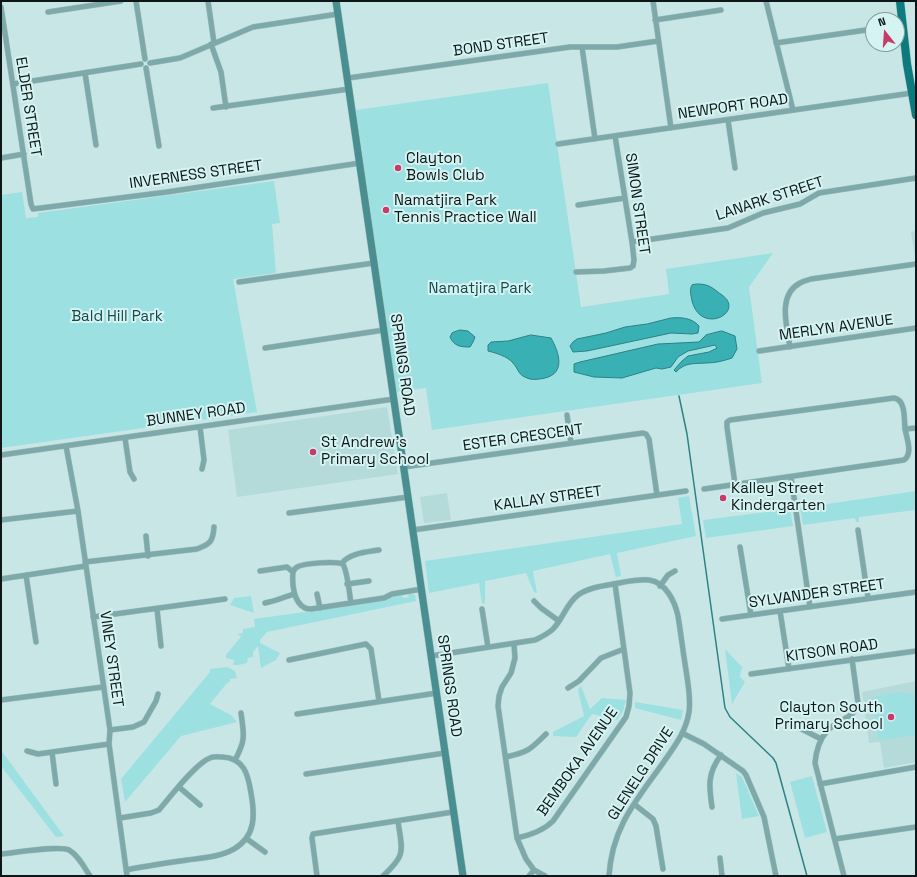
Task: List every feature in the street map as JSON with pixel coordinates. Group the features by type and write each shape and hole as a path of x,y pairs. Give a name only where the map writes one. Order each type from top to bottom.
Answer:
{"main road":[{"name":"SPRINGS ROAD","path":"336,1 463,876"},
{"path":"900,1 900,12"},
{"path":"905,46 912,76 912,93 916,115"}],"street":[{"path":"48,12 121,1"},
{"path":"136,1 145,59 142,61 159,146"},
{"path":"208,1 213,43 221,72 226,107"},
{"path":"653,1 671,128"},
{"path":"766,1 793,110"},
{"name":"ELDER STREET","path":"1,8 31,204 32,208 35,209"},
{"path":"655,20 721,10"},
{"path":"13,84 85,73 149,66 150,63 180,58 253,27 338,14"},
{"path":"776,43 865,30"},
{"name":"BOND STREET","path":"348,78 570,47 617,47 658,41"},
{"path":"582,47 595,139"},
{"path":"145,59 150,63"},
{"path":"85,73 96,145"},
{"path":"213,108 349,89"},
{"name":"NEWPORT ROAD","path":"558,144 912,93"},
{"path":"728,120 735,168"},
{"name":"SIMON STREET","path":"576,272 604,271 630,268 633,266 634,260 632,242 615,136"},
{"path":"1,158 24,154"},
{"name":"INVERNESS STREET","path":"35,209 246,181 360,163"},
{"name":"LANARK STREET","path":"632,242 728,228 763,213 800,204 819,193 916,178"},
{"path":"578,205 625,198"},
{"path":"240,282 374,263"},
{"path":"790,347 785,312 786,301 790,292 799,283 811,279 916,264"},
{"name":"MERLYN AVENUE","path":"760,352 916,328"},
{"path":"265,348 384,330"},
{"path":"704,489 904,460 907,458 909,453 901,403 898,399 894,398 725,421 735,484"},
{"name":"BUNNEY ROAD","path":"1,455 394,399"},
{"path":"567,415 571,443"},
{"path":"200,427 204,460 202,469"},
{"path":"906,429 916,428"},
{"name":"ESTER CRESCENT","path":"404,467 648,432 657,495"},
{"path":"125,438 130,472 134,479"},
{"name":"VINEY STREET","path":"66,446 78,511 110,730 109,744 127,876"},
{"path":"791,476 810,607"},
{"name":"KALLAY STREET","path":"413,530 686,491"},
{"path":"289,514 408,497"},
{"path":"1,520 78,511"},
{"path":"1,579 26,576 86,564 197,549 208,544 213,538 214,527"},
{"path":"858,530 868,598"},
{"path":"146,536 148,556"},
{"path":"740,548 751,615"},
{"path":"342,563 347,558 366,552 379,550"},
{"path":"293,572 299,566 333,562 342,563"},
{"path":"342,563 346,571 351,603"},
{"path":"260,571 288,567 293,572 294,594 298,602 305,608 311,609 384,598 392,594 422,589"},
{"path":"431,656 535,640 544,636 553,629 570,602 579,594 596,587 636,580 651,580 660,586 668,575 676,571"},
{"path":"26,576 36,642"},
{"path":"347,584 369,581"},
{"name":"BEMBOKA AVENUE","path":"517,838 539,831 547,827 553,821 626,717 630,706 630,693 615,584"},
{"name":"GLENELG DRIVE","path":"609,876 610,860 616,836 626,816 675,747 682,733 688,713 689,701 678,616 675,604 671,597 660,586"},
{"name":"SYLVANDER STREET","path":"722,619 916,592"},
{"path":"265,603 275,602 278,598 294,594"},
{"path":"317,594 320,608"},
{"path":"93,617 225,599"},
{"path":"534,601 559,621"},
{"path":"157,608 161,646"},
{"path":"482,610 488,647"},
{"path":"780,611 789,669"},
{"path":"288,660 366,644 371,649 379,701"},
{"path":"514,644 515,658 511,673 502,687 498,706 517,838 526,860 534,870 545,876"},
{"path":"568,688 580,681 601,658 624,649"},
{"name":"KITSON ROAD","path":"751,674 916,651"},
{"path":"844,876 815,763 816,753 821,739 826,732 832,725 854,713 857,708 858,703 852,660"},
{"path":"1,700 103,687"},
{"path":"297,714 437,693"},
{"path":"110,730 133,727 144,722 156,701 158,694"},
{"path":"235,760 242,747 244,738 241,713"},
{"path":"781,721 790,723 821,739"},
{"path":"682,733 696,739 721,755 743,771 748,778 764,818 776,876"},
{"path":"506,757 525,752 535,746 546,734"},
{"path":"28,751 38,754 109,744"},
{"path":"52,752 56,784"},
{"path":"306,774 445,753"},
{"path":"712,807 709,786 710,777 714,765 721,755"},
{"path":"120,818 151,813 159,810 200,763 211,757 224,757 235,760 242,766 249,777 254,810 252,828 247,839 234,849 216,856 126,870"},
{"path":"820,784 916,767"},
{"path":"179,788 200,806"},
{"path":"634,804 653,819 656,826 663,869"},
{"path":"317,876 312,838 313,834 453,812"},
{"path":"383,876 396,864 400,857 402,845 398,821"},
{"path":"835,839 916,827"},
{"path":"247,839 265,852"},
{"path":"1,854 54,848 67,849 76,855 90,876"},
{"path":"720,858 722,876"},
{"path":"529,876 534,870"}],"shaded area":[{"path":"916,231 916,263 911,232"},
{"path":"697,284 713,288 722,295 728,302 729,308 725,314 719,318 712,319 704,317 697,311 692,301 690,291 692,285"},
{"path":"671,318 683,318 693,321 699,326 698,333 671,333 587,351 573,352 570,346 577,339 606,333 625,327 647,324"},
{"path":"460,330 468,331 475,337 470,347 458,345 453,342 450,337 452,333"},
{"path":"722,331 735,336 737,349 732,358 713,363 690,364 676,372 674,370 688,356 709,352 717,348 715,345 688,351 678,357 671,367 662,369 656,368 622,378 594,377 574,372 574,364 580,362 658,344 699,342 706,335"},
{"path":"531,335 551,338 558,355 559,361 556,372 545,378 532,379 526,377 521,374 508,358 488,351 488,345 491,342 508,341"},
{"name":"St Andrew's Primary School","path":"387,407 398,474 237,497 228,430"},
{"path":"447,493 451,520 424,523 420,497"},
{"name":"Clayton South Primary School","path":"916,681 916,762 884,768 880,742 869,743 862,692"}],"green space":[{"name":"Namatjira Park","path":"548,83 581,307 669,294 666,269 773,253 749,287 762,383 432,430 426,388 396,392 356,110"},
{"name":"Bald Hill Park","path":"274,181 280,223 272,224 276,273 233,279 257,412 1,448 1,195 22,192 26,218 38,217 38,213"},
{"path":"916,491 916,510 859,517 859,522 856,522 855,518 803,525 800,508"},
{"path":"689,496 696,536 617,553 621,576 616,577 610,554 533,571 537,593 534,592 526,573 485,581 485,604 482,603 479,583 429,593 425,561 682,524 678,498"},
{"path":"790,509 793,526 706,538 703,520"},
{"path":"408,593 415,595 416,601 267,632 260,640 260,643 280,653 276,660 261,668 258,646 253,652 253,657 248,658 247,663 233,665 234,660 226,658 226,655 241,636 237,634 243,633 243,629 255,627 254,619 384,601 391,597 402,595 403,598 409,597"},
{"path":"251,596 254,613 230,605 234,598"},
{"path":"725,649 743,668 741,670 740,677 745,682 732,704"},
{"path":"227,667 235,671 237,678 230,679 230,682 227,683 210,704 231,715 237,722 181,736 125,802 121,779 210,672 210,669"},
{"path":"581,686 590,709 602,698 626,700 623,711 617,720 592,714 576,737 553,736 553,732 584,716 578,690"},
{"path":"898,692 916,695 916,737 912,736 878,740 872,698"},
{"path":"635,702 683,710 681,720 635,708"},
{"path":"1,750 64,836 56,837 1,766"},
{"path":"736,773 742,777 759,816 742,819"},
{"path":"812,776 827,832 805,838 790,782"}],"waterway":[{"path":"679,396 687,434 725,708 730,717 773,758 776,763 807,876"}],"place":[{"name":"Clayton Bowls Club","path":"398,168"},
{"name":"Namatjira Park Tennis Practice Wall","path":"386,210"},
{"name":"St Andrew's Primary School","path":"313,452"},
{"name":"Kalley Street Kindergarten","path":"723,498"},
{"name":"Clayton South Primary School","path":"891,717"}]}
